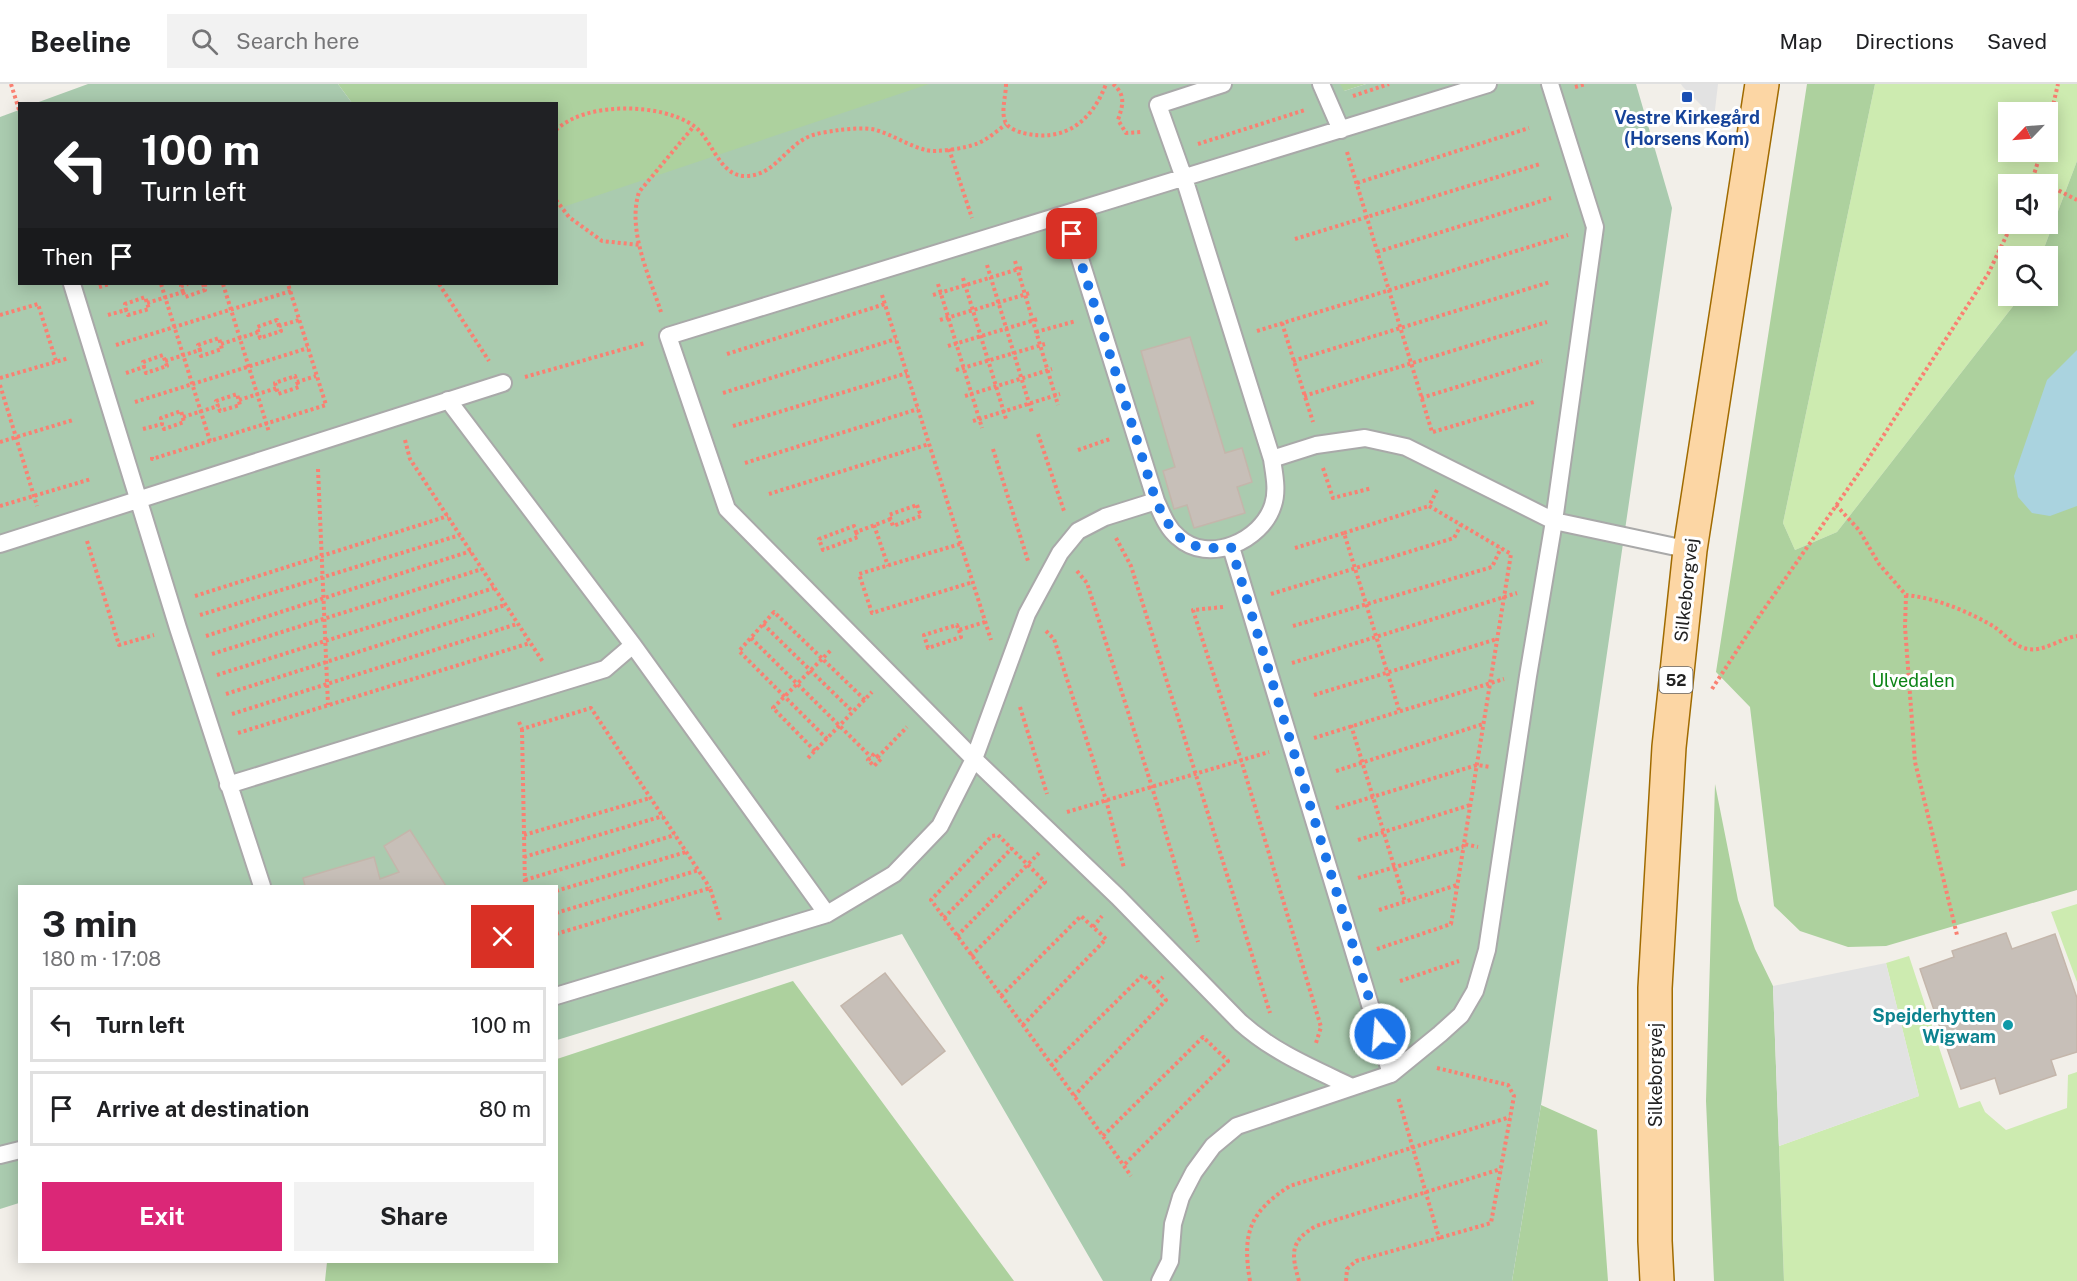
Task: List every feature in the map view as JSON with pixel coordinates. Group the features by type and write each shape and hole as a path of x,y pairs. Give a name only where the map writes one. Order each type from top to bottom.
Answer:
{"main road":[{"name":"Silkeborgvej","path":"1656,1281 1655,988 1669,747 1690,550 1762,84"}],"lane":[{"path":"1066,214 1156,501 1167,524 1178,538 1193,547 1212,549 1231,547 1250,536 1265,522 1273,505 1276,484 1272,459 1184,178 1158,105 1223,84"},
{"path":"1321,84 1341,130"},
{"path":"1352,1087 1282,1054 1254,1034 1055,836 974,759 727,508 668,336 1488,84"},
{"path":"1160,1281 1170,1262 1173,1224 1181,1197 1194,1172 1213,1146 1237,1125 1391,1074 1461,1014 1475,991 1487,950 1554,521 1595,227 1550,84"},
{"path":"72,285 178,628 262,885"},
{"path":"0,544 504,383"},
{"path":"448,400 633,645 827,915"},
{"path":"1272,459 1318,445 1365,438 1407,447 1554,521 1690,550"},
{"path":"558,995 827,915 894,874 940,826 974,759 1027,614 1060,553 1078,531 1105,517 1156,501"},
{"path":"1231,547 1391,1074"},
{"path":"228,785 605,669 633,645"},
{"path":"0,1155 18,1150"}],"path":[{"path":"11,84 18,107"},
{"path":"1006,84 1004,112 1006,124 1017,131 1036,136 1066,131 1091,113 1099,102 1106,84"},
{"path":"1113,84 1121,91 1123,100 1118,120 1126,133 1166,131"},
{"path":"1173,151 1389,84"},
{"path":"1575,88 1586,84"},
{"path":"2054,102 2058,84"},
{"path":"558,129 574,118 605,110 633,107 665,112 694,126 709,140 722,163 742,176 760,174 771,168 803,139 815,134 873,129 929,151 976,144 1006,124"},
{"path":"668,336 640,245 635,205 639,192 694,126"},
{"path":"1357,183 1529,128"},
{"path":"1341,130 1432,432"},
{"path":"949,149 1032,413"},
{"path":"1295,239 1540,164"},
{"path":"2058,190 2077,200"},
{"path":"1377,252 1551,198"},
{"path":"558,203 569,217 602,241 640,245"},
{"path":"1234,338 1595,227"},
{"path":"1712,688 1836,506 1988,274 2007,234"},
{"path":"1014,261 1020,269 1035,319 1036,332 1043,345 1058,395 1058,405"},
{"path":"933,295 1020,269"},
{"path":"875,272 994,647 1013,652"},
{"path":"963,278 1006,419"},
{"path":"1293,361 1550,282"},
{"path":"938,284 982,428"},
{"path":"102,296 99,287 106,285"},
{"path":"161,285 210,441"},
{"path":"184,285 181,286 185,297 205,290 203,285"},
{"path":"223,285 267,423"},
{"path":"149,449 152,459 326,405 288,285"},
{"path":"440,285 504,383"},
{"path":"0,378 291,291"},
{"path":"147,303 183,292"},
{"path":"940,320 1027,294"},
{"path":"145,297 149,309 128,315 126,310 125,304 145,297"},
{"path":"0,315 38,304 56,361"},
{"path":"727,354 885,304"},
{"path":"105,306 111,325"},
{"path":"108,315 126,310"},
{"path":"948,346 1035,319"},
{"path":"278,320 279,327 281,332 261,338 257,327 278,320"},
{"path":"279,327 299,320"},
{"path":"1036,332 1074,321"},
{"path":"1304,396 1547,322"},
{"path":"1282,323 1333,498 1372,488"},
{"path":"221,344 259,332"},
{"path":"114,335 120,354"},
{"path":"219,338 222,349 201,356 200,351 198,345 219,338"},
{"path":"723,393 896,339"},
{"path":"957,370 1043,345"},
{"path":"135,402 308,348"},
{"path":"537,374 624,350"},
{"path":"165,362 200,351"},
{"path":"164,356 167,366 146,373 144,367 143,362 164,356"},
{"path":"1421,398 1542,361"},
{"path":"123,363 128,382"},
{"path":"125,373 144,367"},
{"path":"965,396 1050,369"},
{"path":"733,426 907,373"},
{"path":"295,376 297,382 299,387 278,394 275,383 295,376"},
{"path":"297,382 316,376"},
{"path":"0,385 45,530"},
{"path":"239,400 277,388"},
{"path":"132,392 137,411"},
{"path":"237,394 240,405 220,411 218,406 216,401 237,394"},
{"path":"973,421 1058,395"},
{"path":"1420,454 1432,432 1534,402"},
{"path":"183,417 218,406"},
{"path":"746,463 918,409"},
{"path":"181,411 184,422 164,429 162,424 161,418 181,411"},
{"path":"398,416 410,459 545,666 551,686"},
{"path":"0,442 73,420"},
{"path":"140,420 146,439"},
{"path":"143,429 162,424"},
{"path":"1078,450 1134,431"},
{"path":"1038,434 1062,508 1078,531"},
{"path":"318,442 328,705"},
{"path":"769,494 929,444"},
{"path":"993,449 1027,560 1047,576"},
{"path":"1295,548 1429,506 1449,469"},
{"path":"0,506 90,479"},
{"path":"917,505 921,516 893,526 891,519 889,515 917,505"},
{"path":"1356,956 1451,924 1477,765 1511,554 1429,506"},
{"path":"1836,506 1859,530 1879,564 1906,595 1924,597 1943,603 1994,626 2026,650 2036,650 2076,636"},
{"path":"194,596 448,516"},
{"path":"1105,517 1131,566 1271,1014 1254,1034"},
{"path":"80,518 119,645 178,628"},
{"path":"856,532 891,519"},
{"path":"874,525 888,566"},
{"path":"854,526 856,532 858,537 823,549 819,538 854,526"},
{"path":"1344,533 1399,710"},
{"path":"199,615 460,535"},
{"path":"960,544 859,574 872,613 973,582"},
{"path":"1293,626 1492,567 1501,548"},
{"path":"205,636 471,551"},
{"path":"1060,553 1088,583 1152,787 1200,947 1186,968"},
{"path":"211,654 482,569"},
{"path":"217,675 494,588"},
{"path":"1268,670 1522,592 1542,596"},
{"path":"1906,595 1905,627 1914,762 1957,935"},
{"path":"223,695 505,605"},
{"path":"827,739 740,651 774,612 865,700"},
{"path":"1027,614 1054,639 1106,800 1130,887 1122,902"},
{"path":"959,630 986,622"},
{"path":"228,715 518,624"},
{"path":"763,624 853,712"},
{"path":"957,625 959,630 961,637 928,648 924,635 957,625"},
{"path":"815,751 773,708 848,632"},
{"path":"751,638 871,757"},
{"path":"1314,695 1497,639"},
{"path":"214,740 530,643"},
{"path":"808,758 890,674"},
{"path":"999,690 1018,703 1051,804"},
{"path":"512,698 522,729 525,885"},
{"path":"522,729 591,708 710,888 728,945"},
{"path":"878,757 925,710"},
{"path":"1336,771 1483,724"},
{"path":"1351,725 1405,902"},
{"path":"875,753 878,757 881,759 874,766 868,760 875,753"},
{"path":"1313,816 1477,765 1514,770"},
{"path":"524,836 650,798"},
{"path":"1358,840 1470,805"},
{"path":"524,858 663,816"},
{"path":"971,956 1045,882 998,835 992,836 931,900 971,956 1051,1066 1103,1136 1131,1176"},
{"path":"525,880 675,836"},
{"path":"957,936 1055,836"},
{"path":"1334,884 1463,846 1502,851"},
{"path":"944,918 1012,848"},
{"path":"558,890 686,852"},
{"path":"558,912 699,870"},
{"path":"1379,910 1457,885"},
{"path":"558,933 710,888"},
{"path":"1000,996 1081,916 1106,939 1022,1026"},
{"path":"1400,981 1466,959 1483,965"},
{"path":"1051,1066 1143,975 1166,1000 1074,1096"},
{"path":"1103,1136 1203,1037 1228,1061 1124,1165"},
{"path":"1346,1281 1347,1269 1356,1261 1438,1238 1491,1223 1514,1096 1508,1085 1433,1067 1391,1074 1438,1238"},
{"path":"1250,1281 1246,1257 1250,1233 1258,1213 1270,1198 1290,1186 1314,1177 1510,1117"},
{"path":"1299,1281 1293,1251 1297,1240 1305,1232 1331,1220 1501,1168"}],"green space":[{"path":"88,84 338,84 351,102 39,102"},
{"path":"338,84 1366,84 518,354 555,285 558,285 558,102 351,102"},
{"path":"929,84 1340,84 1344,91 1366,84 1636,84 1672,208 1541,1105 1512,1281 1103,1281 902,934 558,1040 558,885 18,885 18,1203 0,1209 0,117 18,110 18,285 558,285 558,209"},
{"name":"Ulvedalen","path":"1807,84 1875,84 1783,523 1795,550 1837,532 2013,306 2058,306 2058,246 2045,246 2049,234 2058,234 2058,211 2077,161 2077,890 1886,946 1848,947 1800,931 1774,906 1750,707 1716,672"},
{"path":"1875,84 2077,84 2077,161 2058,211 2058,174 1998,174 1998,234 2049,234 2045,246 1998,246 1998,306 2013,306 1837,532 1795,550 1783,523"},
{"path":"1715,784 1738,900 1755,949 1773,986 1784,1281 1714,1281 1706,1101"},
{"path":"2077,904 2077,982 2051,912"},
{"path":"1909,956 1959,1108 1980,1101 1985,1112 2006,1130 2067,1108 2068,1075 2077,1072 2077,1281 1784,1281 1779,1146 1919,1096 1886,963"},
{"path":"793,981 1014,1281 325,1281 327,1263 558,1263 558,1059"},
{"path":"1541,1105 1597,1130 1608,1281 1512,1281"}],"shaded area":[{"path":"1681,84 1718,84 1714,118 1683,87"},
{"path":"1886,963 1919,1096 1779,1146 1773,986"}],"water":[{"path":"2077,350 2077,506 2050,516 2032,513 2018,497 2014,476 2047,380"}],"building":[{"path":"1190,337 1225,453 1242,448 1252,482 1237,487 1245,513 1194,528 1187,505 1174,509 1163,471 1175,467 1141,351"},
{"path":"410,830 445,885 305,885 303,878 374,857 380,879 399,872 384,846"},
{"name":"Spejderhytten Wigwam","path":"2006,933 2012,949 2055,934 2077,998 2077,1052 2051,1060 2056,1075 2000,1094 1995,1078 1961,1089 1920,969 1954,957 1952,951"},
{"path":"885,973 945,1051 902,1085 841,1006"}],"place":[{"name":"Vestre Kirkegård (Horsens Kom)","path":"1687,97"},
{"name":"Spejderhytten Wigwam","path":"2008,1025"}],"route":[{"path":"1072,234 1156,501 1167,524 1178,538 1193,547 1212,549 1231,547 1380,1034"}]}
